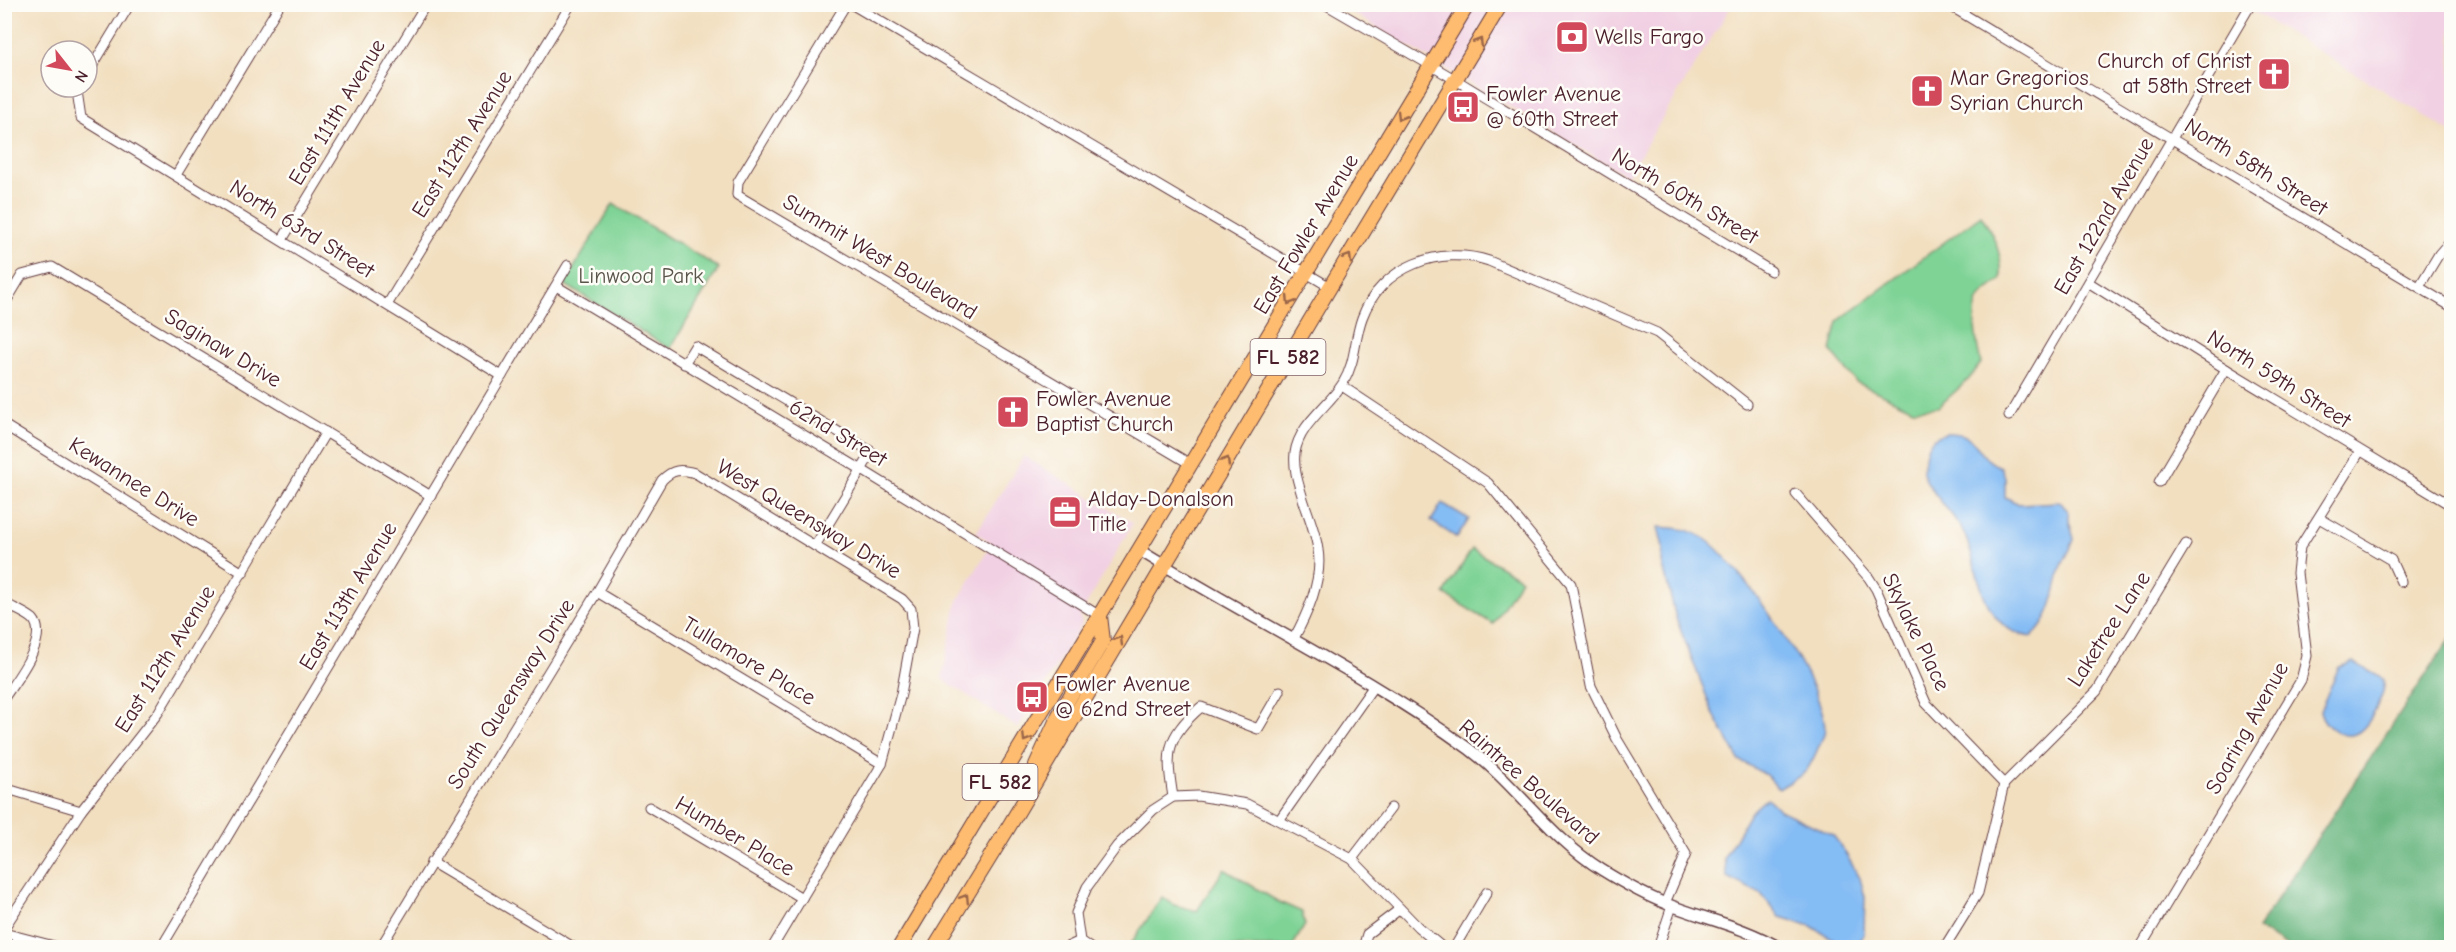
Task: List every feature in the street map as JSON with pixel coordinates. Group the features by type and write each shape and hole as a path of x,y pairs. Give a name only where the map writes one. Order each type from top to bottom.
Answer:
{"main road":[{"name":"East Fowler Avenue","path":"899,948 1468,4"},
{"name":"FL 582","path":"934,948 1501,4"},
{"path":"1008,828 1059,716 1103,641 1100,616"}],"street":[{"path":"99,55 130,4"},
{"path":"176,175 280,4"},
{"name":"East 111th Avenue","path":"282,240 426,4"},
{"name":"East 112th Avenue","path":"387,305 571,4"},
{"name":"Summit West Boulevard","path":"846,4 738,182 737,195 1192,465"},
{"path":"851,4 1330,287"},
{"name":"North 60th Street","path":"1325,4 1456,80 1772,271"},
{"name":"North 58th Street","path":"1947,4 2451,307"},
{"name":"East 122nd Avenue","path":"2009,416 2252,4"},
{"name":"North 63rd Street","path":"78,99 81,118 502,376"},
{"path":"2419,286 2451,239"},
{"path":"1293,640 1317,582 1318,551 1294,466 1295,449 1305,429 1342,386 1352,365 1364,312 1383,285 1416,263 1429,258 1454,254 1490,261 1645,327 1657,333 1747,404"},
{"name":"East 113th Avenue","path":"161,948 568,265"},
{"name":"Saginaw Drive","path":"4,305 22,275 52,267 431,496"},
{"name":"North 59th Street","path":"2088,282 2451,506"},
{"name":"62nd Street","path":"556,286 1100,616"},
{"path":"684,364 695,346 872,452 815,546"},
{"path":"2159,482 2226,369"},
{"path":"1342,386 1488,483 1571,584 1591,686 1617,739 1686,854 1658,948"},
{"name":"Kewannee Drive","path":"4,425 243,573"},
{"name":"East 112th Avenue","path":"4,928 81,810 158,713 326,432"},
{"name":"Soaring Avenue","path":"2140,948 2301,680 2307,656 2296,573 2300,547 2360,451"},
{"name":"West Queensway Drive","path":"682,469 695,473 902,599 911,609 913,628 902,694 882,764"},
{"name":"South Queensway Drive","path":"380,948 597,592 662,480 671,471 682,469"},
{"name":"Skylake Place","path":"1796,494 1876,589 1926,703 2004,784"},
{"path":"2319,518 2391,560 2401,582"},
{"name":"Laketree Lane","path":"2004,784 2097,691 2186,544"},
{"name":"Raintree Boulevard","path":"1139,550 1373,687 1470,750 1492,768 1563,841 1601,869 1669,905 1758,935 1780,948"},
{"name":"Tullamore Place","path":"597,592 882,764"},
{"path":"4,603 33,620 39,633 36,645 4,698"},
{"path":"1280,819 1373,687"},
{"path":"1173,797 1168,768 1169,748 1185,721 1201,707 1258,729 1280,691"},
{"path":"772,948 882,764"},
{"path":"1944,948 1978,893 2004,784"},
{"path":"4,788 81,810"},
{"path":"1090,948 1080,941 1076,913 1087,887 1117,846 1153,810 1173,797 1198,796 1247,804 1280,819 1352,859 1400,909 1443,948"},
{"name":"Humber Place","path":"649,807 802,898"},
{"path":"1352,859 1391,808"},
{"path":"431,862 575,948"},
{"path":"1454,948 1488,892"},
{"path":"1363,948 1367,934 1400,909"},
{"path":"4,933 62,948"},
{"path":"1065,948 1080,941"}],"shaded area":[{"path":"1339,5 1732,5 1627,176"},
{"path":"2242,5 2451,5 2451,132 2246,7"},
{"path":"1024,456 1133,523 1080,616 1082,624 1018,728 942,679 957,602 992,543 976,533"}],"green space":[{"name":"Linwood Park","path":"613,204 719,268 670,349 564,284"},
{"path":"1981,215 1997,246 2001,262 2001,280 1981,296 1977,304 1976,333 1981,363 1969,379 1938,407 1913,409 1856,382 1831,351 1838,321"},
{"path":"1472,549 1521,579 1493,624 1444,594"},
{"path":"2451,637 2451,947 2289,947 2257,929"},
{"path":"1224,869 1277,901 1302,912 1305,925 1292,947 1129,947 1162,897 1174,905 1197,911"}],"water":[{"path":"1946,433 1966,436 1985,457 2001,467 2005,477 2005,497 2019,504 2060,502 2069,512 2074,539 2061,567 2048,615 2032,637 2015,632 2001,623 1992,611 1979,581 1964,533 1925,479 1923,469 1928,445 1933,439"},
{"path":"1442,503 1469,519 1457,538 1431,521"},
{"path":"1658,527 1677,528 1694,533 1720,552 1780,630 1814,690 1823,716 1824,734 1806,771 1779,789 1766,775 1739,760 1713,713 1676,618 1662,562 1663,547"},
{"path":"2353,662 2383,679 2384,685 2380,700 2367,724 2357,733 2345,735 2329,726 2320,711 2339,667"},
{"path":"1767,798 1780,810 1833,835 1843,849 1860,878 1865,897 1864,933 1858,947 1844,946 1811,926 1780,917 1761,894 1727,877 1724,858 1750,813"}],"place":[{"name":"Wells Fargo","path":"1572,37"},
{"name":"Church of Christ at 58th Street","path":"2274,74"},
{"name":"Mar Gregorios Syrian Church","path":"1927,91"},
{"name":"Fowler Avenue @ 60th Street","path":"1463,107"},
{"name":"Fowler Avenue Baptist Church","path":"1013,412"},
{"name":"Alday-Donalson Title","path":"1065,512"},
{"name":"Fowler Avenue @ 62nd Street","path":"1032,697"}]}
